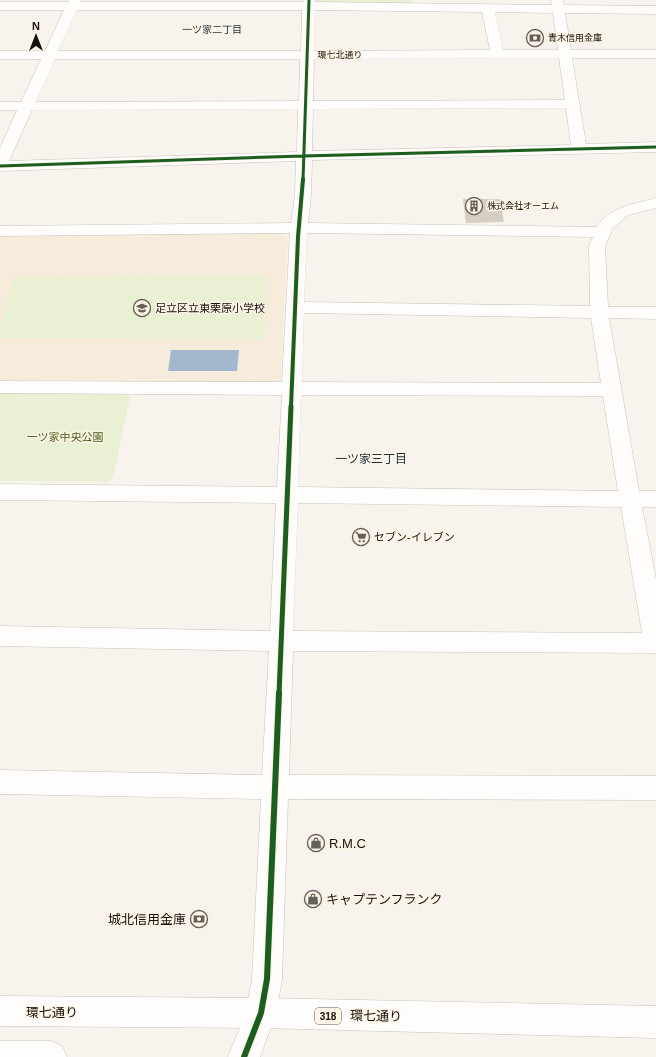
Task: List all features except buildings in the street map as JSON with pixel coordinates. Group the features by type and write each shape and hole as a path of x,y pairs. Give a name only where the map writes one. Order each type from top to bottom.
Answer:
{"street":[{"path":"73,3 0,165 656,147"},
{"path":"0,6 73,3 309,3 488,9 558,5 656,10"},
{"path":"244,1057 261,1014 267,979 295,307 299,228 303,195 303,156 309,3"},
{"path":"558,5 579,149"},
{"path":"488,9 496,54"},
{"name":"環七北通り","path":"0,55 656,54"},
{"path":"0,106 572,104"},
{"path":"0,636 282,641 656,643 599,312 598,246 602,232 606,226 622,212 656,203"},
{"path":"0,231 299,228 602,232"},
{"path":"295,307 656,313"},
{"path":"0,387 613,390"},
{"path":"0,492 656,499"},
{"path":"0,782 275,787 656,788"},
{"name":"環七通り","path":"0,1011 261,1014 656,1022"},
{"path":"0,1057 50,1057"}],"shaded area":[{"name":"足立区立東栗原小学校","path":"283,233 288,237 281,379 275,382 0,380 0,236"}],"green space":[{"path":"316,0 411,0 411,6 319,4"},
{"path":"266,276 264,339 0,338 0,327 14,277"},
{"name":"一ツ家中央公園","path":"0,393 127,394 130,397 113,478 109,482 0,481"}],"water":[{"path":"171,350 239,350 237,371 168,371"}],"cycle path":[{"path":"244,1057 261,1013 267,979 298,237 303,195 309,0"},
{"path":"0,166 303,156 656,147"}],"place":[{"name":"青木信用金庫","path":"535,38"},
{"name":"株式会社オーエム","path":"474,206"},
{"name":"足立区立東栗原小学校","path":"142,308"},
{"name":"セブン-イレブン","path":"361,537"},
{"name":"R.M.C","path":"316,843"},
{"name":"キャプテンフランク","path":"313,899"},
{"name":"城北信用金庫","path":"199,919"}],"district":[{"name":"一ツ家二丁目","path":"212,29"},
{"name":"一ツ家三丁目","path":"371,459"}]}
